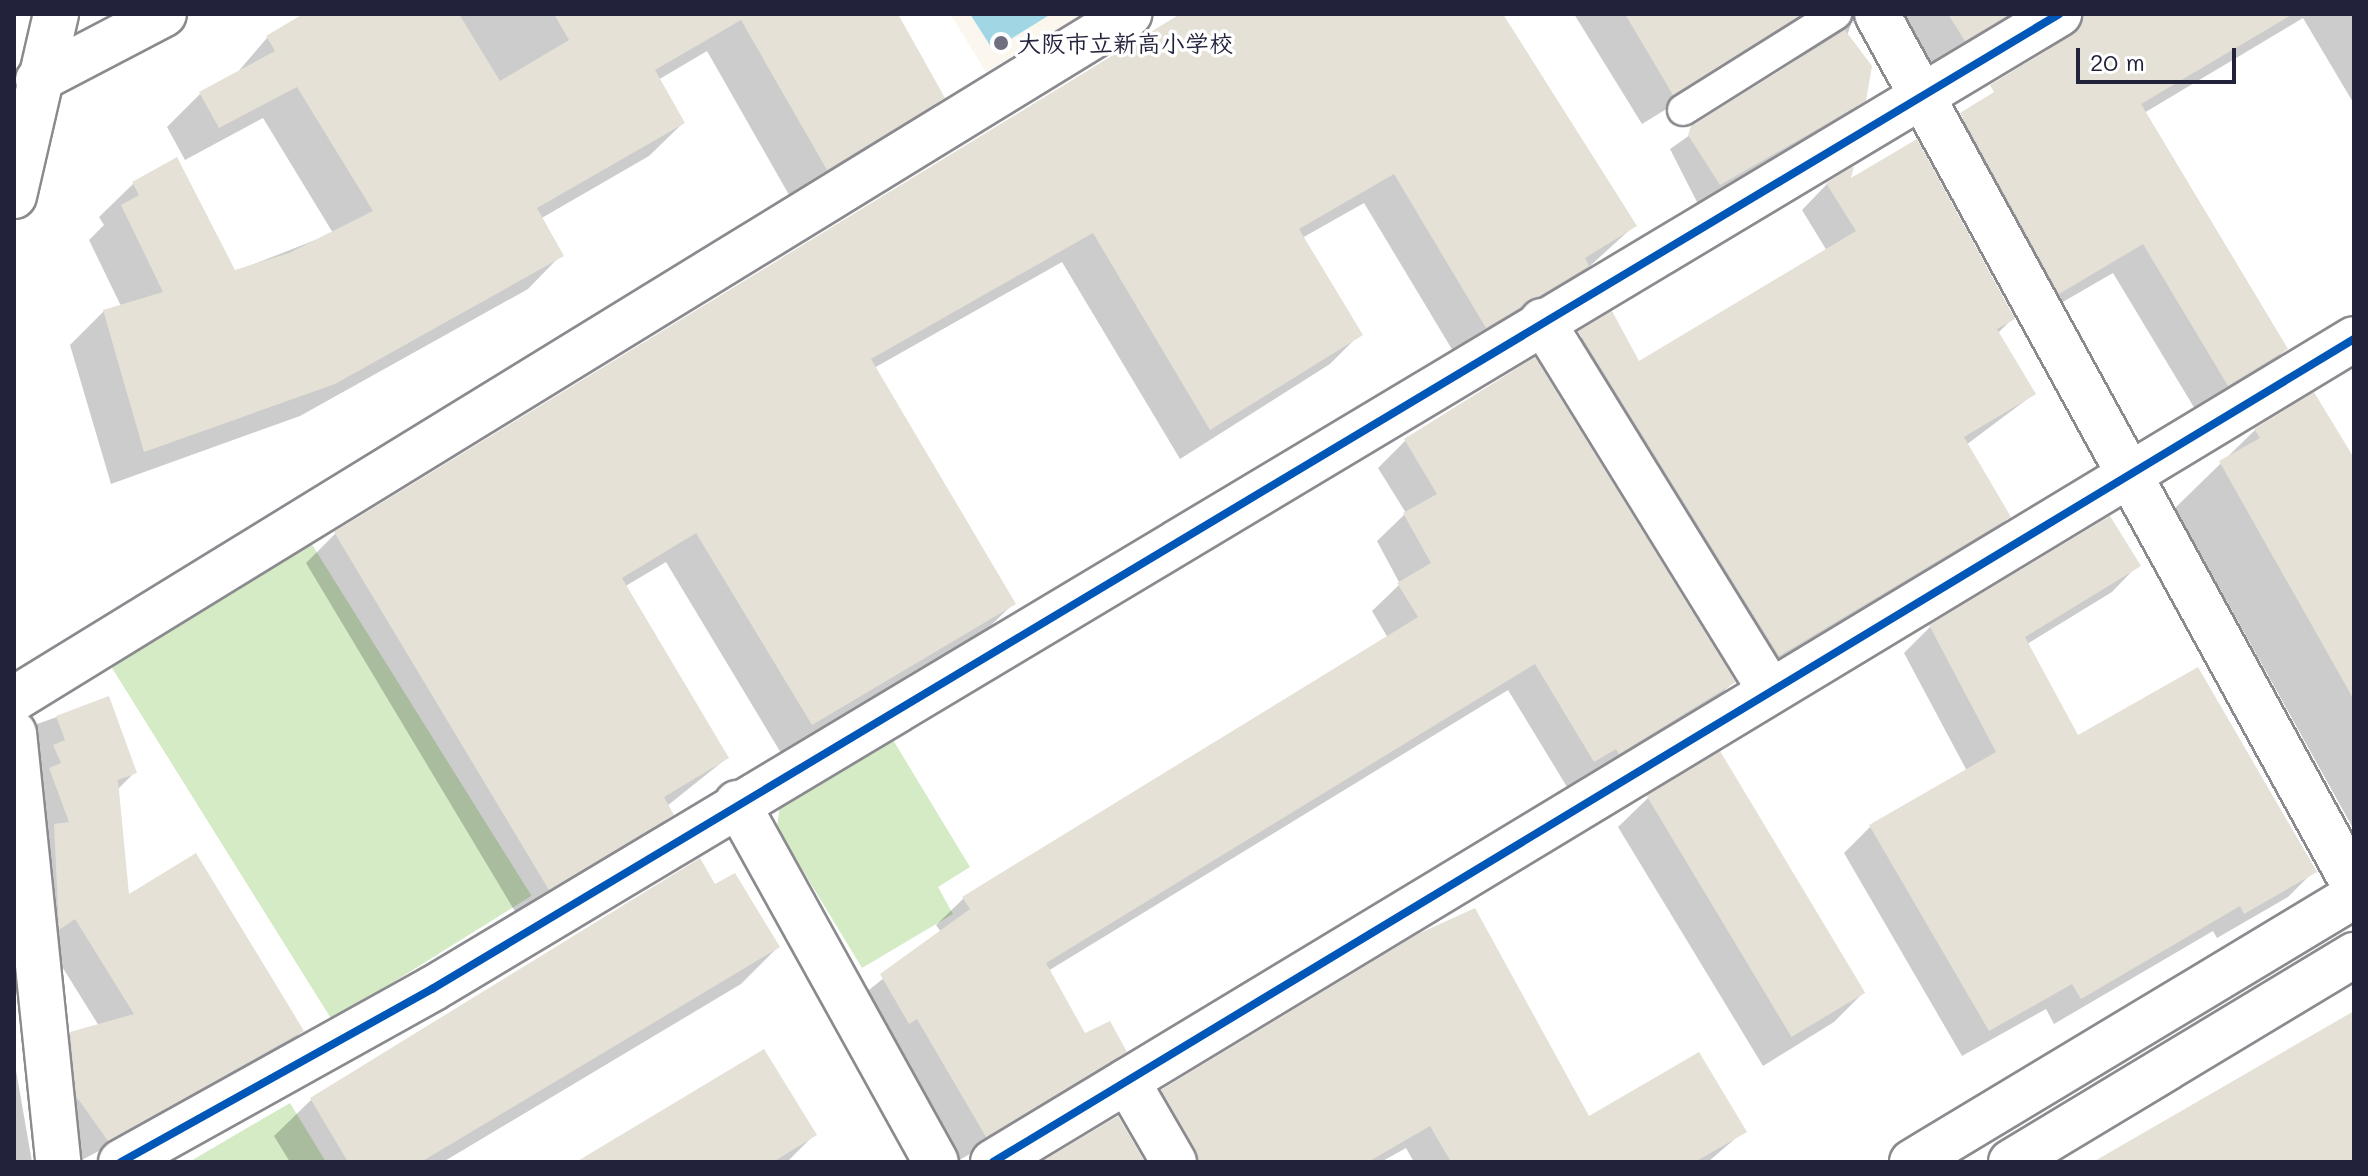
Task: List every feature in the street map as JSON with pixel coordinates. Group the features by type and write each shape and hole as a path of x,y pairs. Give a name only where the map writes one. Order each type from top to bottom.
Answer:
{"street":[{"path":"14,196 38,80 56,14"},
{"path":"38,80 164,14"},
{"path":"14,699 1129,14"},
{"path":"1877,14 1926,93 2124,475 2354,885"},
{"path":"121,1162 432,989 737,803 2059,14"},
{"path":"1542,321 1770,690"},
{"path":"993,1162 2124,475 2354,339"},
{"path":"14,733 58,1162"},
{"path":"737,803 936,1162"},
{"path":"1912,1162 2354,896"},
{"path":"2011,1162 2354,955"},
{"path":"1127,1081 1174,1162"}],"lane":[{"path":"1683,110 1836,14"}],"shaded area":[{"name":"大阪市立新高小学校","path":"950,14 1083,14 986,72"}],"green space":[{"path":"311,543 531,896 332,1020 112,668"},
{"path":"890,735 970,867 938,887 953,914 862,968 777,828 780,802"},
{"path":"290,1103 326,1162 189,1162"}],"water":[{"path":"970,14 1051,14 993,50"}],"building":[{"path":"303,14 459,14 500,81 569,40 554,14 898,14 945,98 827,170 741,20 655,70 685,123 537,208 564,256 335,384 144,452 103,310 163,292 121,205 139,195 132,182 177,157 235,270 289,253 373,211 297,87 219,128 199,92 275,51 266,36"},
{"path":"1180,14 1503,14 1637,226 1585,258 1589,266 1486,328 1394,174 1299,229 1363,335 1210,430 1093,233 871,359 1016,604 812,725 696,533 622,578 729,758 664,797 674,815 549,890 334,532"},
{"path":"1625,14 1802,14 1673,95"},
{"path":"1948,14 2010,14 1965,41"},
{"path":"2084,14 2293,14 2141,104 2288,349 2228,386 2143,244 2059,294 1960,113 1994,92 1990,85 2072,35"},
{"path":"1845,30 1872,66 1866,101 1720,185 1688,135 1691,126"},
{"path":"1917,139 2015,319 1997,329 2036,394 1964,437 2011,517 1779,656 1578,331 1612,311 1639,361 1856,231 1826,183 1854,166 1851,178"},
{"path":"1535,357 1736,682 1619,754 1616,749 1594,762 1535,664 1046,963 1085,1033 1110,1021 1127,1052 986,1137 917,1019 909,1024 880,974 970,909 962,897 1418,617 1397,583 1431,563 1403,513 1437,494 1404,439"},
{"path":"2314,392 2354,458 2354,700 2219,461 2260,438 2254,429"},
{"path":"2110,516 2141,566 2025,637 2078,735 2198,667 2317,872 2244,914 2240,906 2081,999 2072,984 1989,1031 1869,825 1996,752 1929,625"},
{"path":"109,696 137,773 118,780 129,894 196,853 304,1031 108,1141 76,1096 70,1032 134,1014 75,919 59,930 54,824 69,822 49,768 61,763 53,745 65,740 56,716"},
{"path":"1720,751 1865,993 1792,1037 1646,795"},
{"path":"700,858 715,884 735,873 780,947 421,1162 348,1162 310,1098"},
{"path":"1475,908 1589,1116 1699,1052 1747,1132 1695,1162 1451,1162 1430,1126 1368,1162 1199,1162 1161,1090 1418,934"},
{"path":"2354,1011 2354,1162 2093,1162"},
{"path":"764,1049 817,1135 773,1162 576,1162"},
{"path":"1118,1116 1145,1162 1041,1162"}],"cycle path":[{"path":"121,1162 432,989 2059,14"},
{"path":"993,1162 2354,339"}],"place":[{"name":"大阪市立新高小学校","path":"1001,43"}]}
